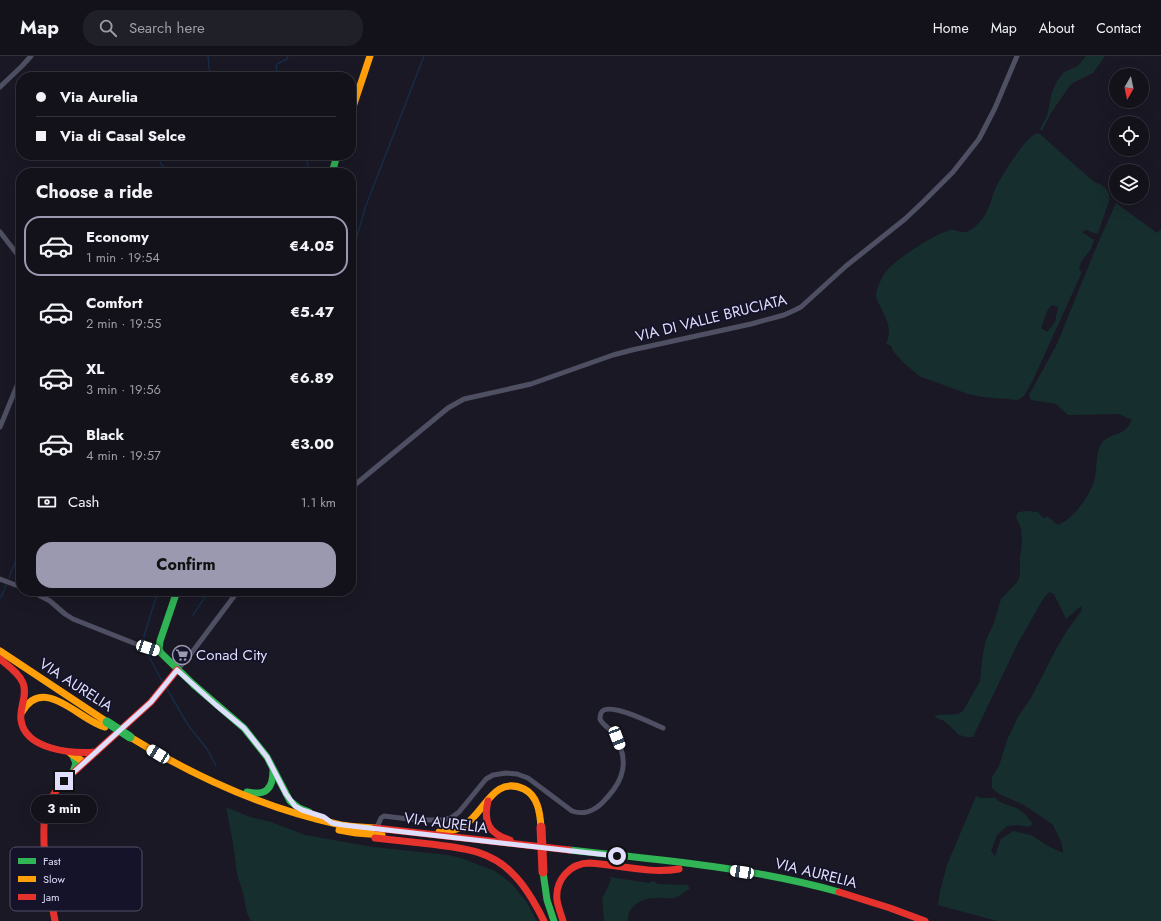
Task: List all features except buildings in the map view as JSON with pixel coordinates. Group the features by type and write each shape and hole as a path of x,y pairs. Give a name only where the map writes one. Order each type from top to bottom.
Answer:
{"main road":[{"path":"356,98 370,56"},
{"path":"175,596 160,641 160,652 177,670 244,728 254,740 273,769 286,794 295,806 302,810 324,817 332,823"},
{"path":"2,656 23,683 24,694 21,720 22,727 27,735 42,744 82,757 84,762"},
{"name":"VIA AURELIA","path":"2,656 128,739 150,756 180,773 234,798 302,821 336,830 356,833 716,873 787,885 821,893 910,921"},
{"path":"44,847 45,817 49,803 56,791 73,772 151,702 177,670"},
{"path":"22,714 26,705 32,701 42,698 52,698 61,702 90,721 106,725"},
{"name":"VIA AURELIA","path":"128,739 200,776 230,789 270,805 332,823 662,861 773,877 822,887 889,907 925,921"},
{"path":"72,753 96,752"},
{"path":"72,753 76,763 73,772"},
{"path":"200,776 259,794 264,793 272,786 273,769"},
{"path":"343,825 351,822 431,832 444,832 453,830 469,821 492,795 501,789 509,786 527,790 533,797 538,807 541,827 543,872 547,900 554,921"},
{"path":"492,795 487,803 486,819 490,828 500,837 514,841 650,856 662,861"},
{"path":"356,833 376,838 464,848 489,856 504,865 517,878 527,891 544,921"},
{"path":"563,921 557,900 559,886 561,879 566,873 576,866 592,863 665,871 679,869"},
{"path":"53,911 55,921"}],"street":[{"path":"0,87 31,56"},
{"name":"VIA DI VALLE BRUCIATA","path":"356,484 448,408 464,399 531,384 613,355 751,324 784,315 796,310 811,299 846,266 898,225 953,172 978,139 995,108 1017,56"},
{"path":"0,232 16,253"},
{"path":"0,427 16,388"},
{"path":"0,579 16,585"},
{"path":"40,596 50,601 73,619 160,652"},
{"path":"177,670 234,596"},
{"path":"378,825 381,818 384,816 418,820 444,820 452,818 459,812 486,779 497,774 506,773 517,774 528,778 572,811 580,813 588,812 600,806 612,792 621,779 624,768 622,750 616,735 601,721 600,716 602,712 608,709 618,710 663,728"}],"green space":[{"path":"1086,56 1105,56 1093,73 1071,84 1051,113 1042,131 1040,129 1047,116 1052,92 1057,81 1064,72 1078,66"},
{"path":"1038,133 1041,135 1094,182 1106,188 1109,194 1109,201 1098,233 1086,230 1082,232 1094,240 1091,249 1081,262 1079,270 1082,272 1033,380 1024,396 1018,400 968,394 919,376 903,362 893,351 891,346 886,344 889,328 876,298 878,286 887,270 913,249 933,237 950,230 968,232 976,226 983,218 989,207 996,187 1027,141 1033,135","holes":["1052,305 1058,307 1055,322 1047,332 1041,328 1048,309"]},
{"path":"1116,204 1157,233 1161,229 1161,921 997,921 938,905 940,891 947,865 976,796 981,798 996,798 999,801 1021,810 1033,824 1028,827 1018,825 1007,826 997,835 991,851 995,856 1001,839 1013,831 1031,835 1048,846 1063,853 1062,844 1053,825 1024,805 999,794 992,788 992,777 999,766 1007,740 1019,715 1031,698 1066,632 1082,610 1081,606 1066,619 1054,594 1049,592 1043,599 1018,643 973,737 959,735 944,721 934,717 938,715 958,714 963,711 980,681 986,640 994,623 1001,599 1018,581 1020,575 1022,540 1021,528 1016,517 1018,512 1038,512 1043,518 1048,517 1058,525 1064,522 1081,505 1090,490 1096,473 1098,452 1101,444 1107,438 1125,430 1132,420 1119,414 1068,415 1056,404 1031,400 1029,395 1057,344 1095,250"},
{"path":"226,807 250,817 271,822 305,835 373,847 448,855 461,858 495,871 511,883 526,901 537,921 251,921 247,913 237,874"},
{"path":"610,877 649,883 653,881 658,884 688,885 690,889 674,898 650,898 640,901 630,911 628,921 604,921 602,899 611,880"}],"waterway":[{"path":"208,56 210,72"},
{"path":"277,72 277,64 287,59 288,56"},
{"path":"356,240 365,208 424,56"},
{"path":"160,160 161,164 165,168"},
{"path":"306,160 309,168"},
{"path":"9,578 16,560"},
{"path":"0,598 6,585"},
{"path":"144,646 144,636 156,596"},
{"path":"193,615 206,596"},
{"path":"145,649 163,683"},
{"path":"167,689 188,725 207,749 216,766"}],"traffic: fast":[{"path":"333,168 336,160"},
{"path":"175,596 160,641 159,649 161,653 194,685"},
{"path":"194,685 244,728 267,757 290,801 299,808 309,812"},
{"path":"107,722 130,737"},
{"path":"72,754 76,763 73,772"},
{"path":"247,792 259,793 267,790 272,782 273,770"},
{"path":"569,850 739,870 806,883 839,892"},
{"path":"543,872 547,900 554,921"}],"traffic: slow":[{"path":"356,98 370,56"},
{"path":"0,651 107,722"},
{"path":"22,712 31,701 41,697 51,698 95,723 105,727"},
{"path":"130,737 180,765 258,801 341,825 375,828"},
{"path":"70,753 84,762"},
{"path":"439,832 446,832 460,828 473,818 497,790 514,786 529,792 535,800 539,811 541,827"},
{"path":"339,830 382,835"}],"traffic: jam":[{"path":"0,659 16,673 23,683 25,692 21,711 21,720 24,730 31,738 40,744 63,751 96,752"},
{"path":"44,847 44,818 49,802 56,791 64,781 151,702 177,670"},
{"path":"488,801 486,815 489,826 492,831 510,840"},
{"path":"541,827 543,872"},
{"path":"375,828 569,850"},
{"path":"375,838 453,847 486,855 496,860 519,880 531,897 544,921"},
{"path":"563,921 557,900 558,886 565,874 576,866 590,863 646,870 679,869"},
{"path":"839,892 925,921"},
{"path":"53,911 55,921"}],"place":[{"name":"Conad City","path":"182,655"}],"route":[{"path":"64,781 151,702 177,670 244,728 267,757 290,801 295,806 302,810 324,817 332,823 617,856"}]}
